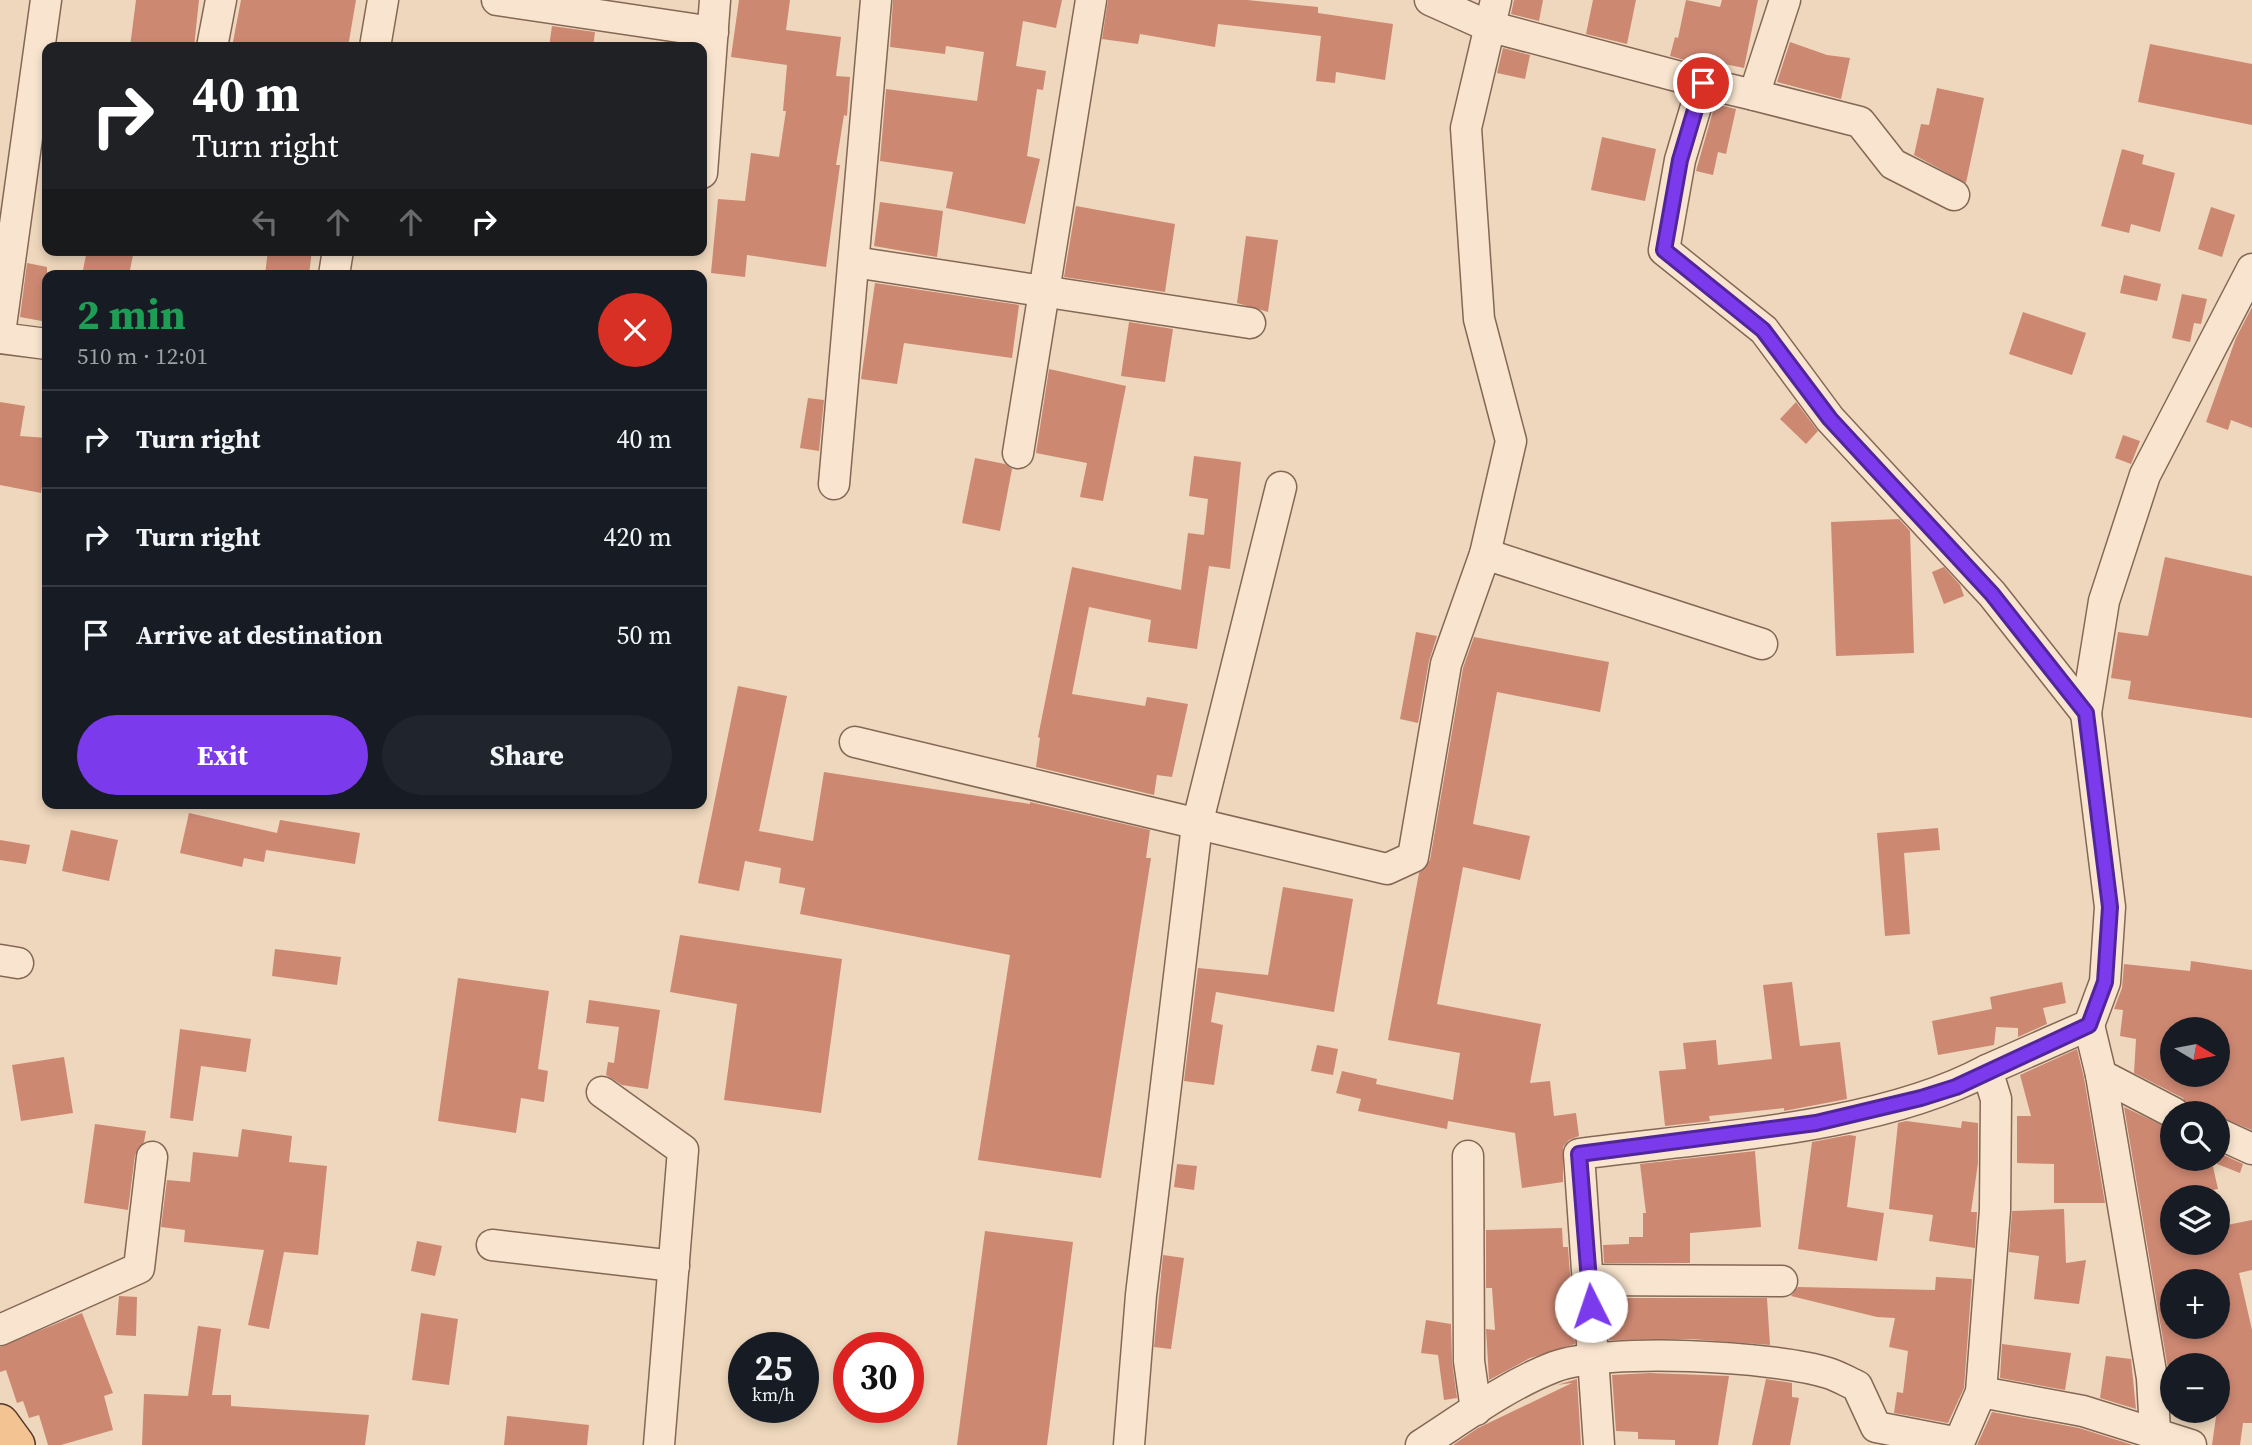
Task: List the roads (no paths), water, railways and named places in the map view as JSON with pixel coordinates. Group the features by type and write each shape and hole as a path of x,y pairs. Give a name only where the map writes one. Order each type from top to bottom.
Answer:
{"main road":[{"path":"0,1423 16,1445"}],"street":[{"path":"43,42 46,0"},
{"path":"213,42 221,0"},
{"path":"376,42 383,0"},
{"path":"497,0 713,32"},
{"path":"707,109 715,0"},
{"path":"834,484 876,0"},
{"path":"1018,453 1091,0"},
{"path":"1430,0 1492,13 1703,83 1860,122 1893,164 1954,195"},
{"path":"1754,95 1785,0"},
{"path":"855,742 1387,869 1413,857 1446,664 1485,554 1511,441 1479,319 1466,128 1492,13"},
{"path":"42,66 34,197 0,336 42,343"},
{"path":"1703,83 1680,160 1664,250 1763,330 1830,419 1992,594 2086,713"},
{"path":"855,262 1250,323"},
{"path":"2155,1432 2151,1378 2101,1075 2089,1025 2105,982 2110,907 2086,713 2104,601 2145,475 2252,269"},
{"path":"1129,1445 1141,1295 1197,825 1282,487"},
{"path":"1485,554 1762,644"},
{"path":"1598,1445 1579,1154 1816,1123 1921,1098 1956,1087 1987,1070 2089,1025"},
{"path":"1421,1445 1476,1410 1554,1367 1593,1357 1740,1359 1828,1373 1857,1386 1876,1427 1959,1444 1981,1392 1995,1210 1996,1099 1987,1070"},
{"path":"2101,1075 2160,1106"},
{"path":"602,1092 683,1150 659,1445"},
{"path":"2230,1139 2252,1149"},
{"path":"1468,1156 1469,1361 1476,1410"},
{"path":"0,1330 139,1268 152,1157"},
{"path":"492,1245 674,1266"},
{"path":"1589,1280 1782,1281"},
{"path":"1981,1392 2083,1411 2191,1445"}]}
